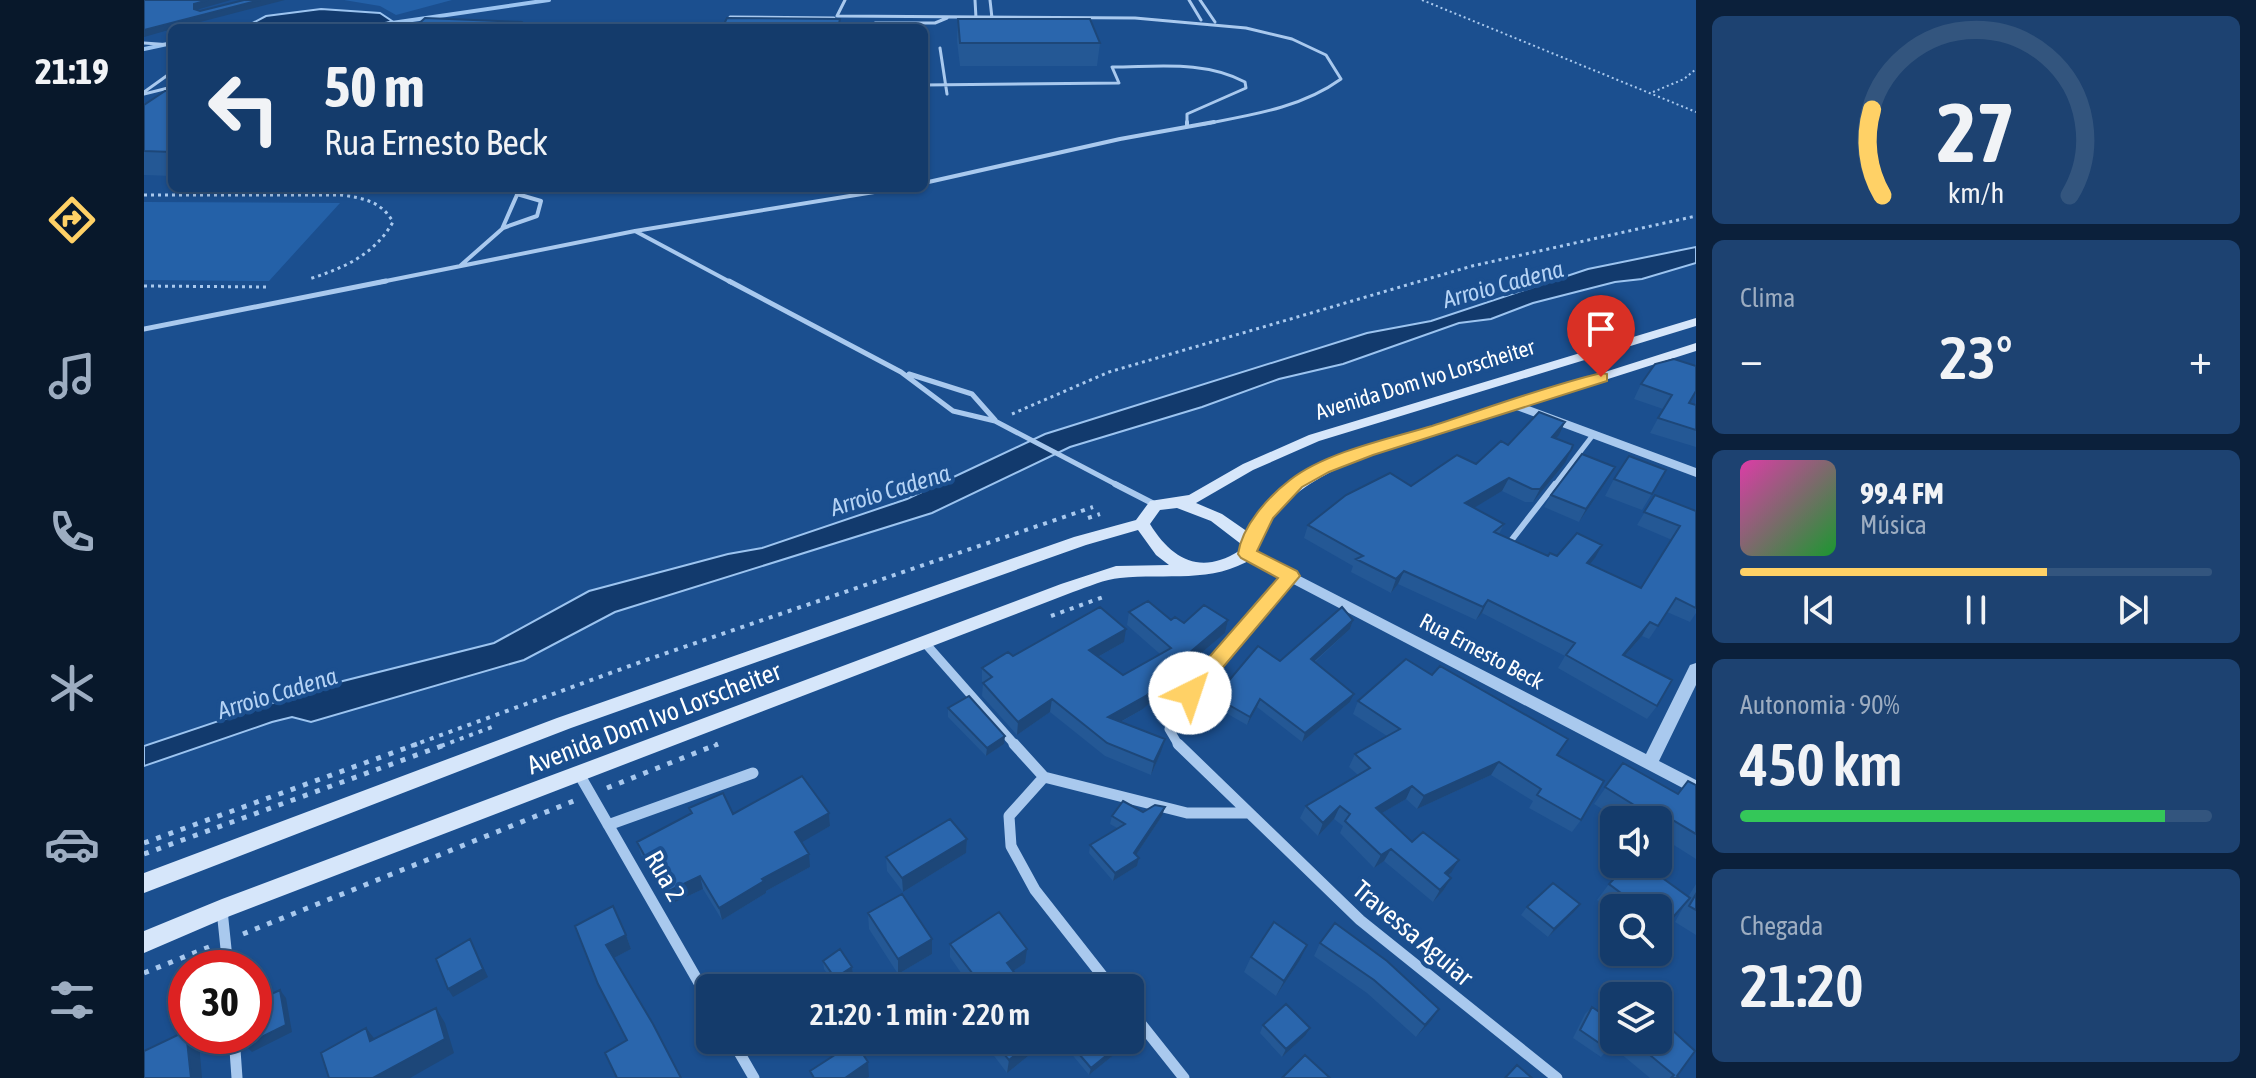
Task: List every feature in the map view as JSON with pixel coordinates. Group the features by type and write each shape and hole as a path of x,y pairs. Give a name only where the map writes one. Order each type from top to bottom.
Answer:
{"main road":[{"name":"Avenida Dom Ivo Lorscheiter","path":"1155,505 1194,499 1248,467 1314,438 1696,322"},
{"path":"1248,548 1277,501 1296,484 1323,469 1367,451 1696,347"},
{"name":"Avenida Dom Ivo Lorscheiter","path":"144,942 222,909 1106,575 1145,569 1212,569 1236,562 1248,548 1232,526 1203,510 1177,503"},
{"path":"1155,505 1142,524 1158,547 1188,570"},
{"name":"Avenida Dom Ivo Lorscheiter","path":"144,883 579,718 1101,533 1142,524"}],"street":[{"path":"1515,405 1696,473"},
{"name":"Rua Ernesto Beck","path":"1248,548 1290,576 1696,788"},
{"name":"Travessa Aguiar","path":"1290,576 1175,710 1169,729 1179,746 1360,920 1557,1078"},
{"path":"925,643 1044,777 1187,813 1248,813"},
{"path":"1649,764 1696,669"},
{"path":"608,825 753,773"},
{"name":"Rua 2","path":"579,774 696,978"},
{"path":"1044,777 1009,816 1011,846 1035,890 1101,974"},
{"path":"222,909 226,950"},
{"path":"1144,1028 1184,1078"},
{"path":"235,1054 237,1078"},
{"path":"740,1054 754,1078"}],"lane":[{"path":"773,24 817,24 835,17 845,0"},
{"path":"975,0 976,18"},
{"path":"990,0 992,18"},
{"path":"1189,0 1201,20"},
{"path":"1200,0 1215,22"},
{"path":"743,24 728,24 730,17 1201,20 1307,45 1339,69 1341,79 1331,88 1287,106 928,182"},
{"path":"875,23 935,23 949,17"},
{"path":"144,43 168,45"},
{"path":"940,48 947,94"},
{"path":"928,85 1119,83 1112,67 1204,68 1237,76 1245,82 1246,88 1236,94 1187,114 1187,126"},
{"path":"144,93 168,75"},
{"path":"144,93 168,88"},
{"path":"502,229 519,192"},
{"path":"459,267 502,229 537,216 541,201 521,192"},
{"path":"144,329 635,231 874,192"},
{"path":"635,231 901,372 953,411 995,421 1155,505"},
{"path":"901,372 972,394 995,421"},
{"path":"1510,542 1593,435"}],"path":[{"path":"1422,0 1479,26 1653,92 1696,112"},
{"path":"1653,92 1684,79 1696,69"},
{"path":"144,195 341,195 369,198 387,208 393,222 385,238 368,253 338,270 299,282"},
{"path":"995,421 1109,372 1472,266 1696,216"},
{"path":"144,286 273,287"},
{"path":"144,843 646,660 1093,507"},
{"path":"1047,618 1115,592"},
{"path":"144,973 721,743"}],"shaded area":[{"path":"344,0 452,0 396,15 380,6"},
{"path":"321,9 380,13 392,21 384,24 251,24 266,16"},
{"path":"144,202 340,203 269,281 144,280"},
{"name":"Arroio Cadena","path":"1696,247 1696,263 1642,279 1615,282 1533,303 1491,319 1459,323 1343,364 1279,379 1202,407 1070,447 932,513 615,612 524,660 311,722 292,717 272,722 144,766 144,746 323,686 494,643 589,591 762,548 907,499 1045,434 1367,333 1431,321 1588,269"}],"building":[{"path":"144,0 208,0 194,4 194,9 200,11 244,0 260,0 144,30"},
{"path":"425,18 521,22 519,24 418,24"},
{"path":"727,18 840,19 839,24 724,24"},
{"path":"958,19 1090,19 1100,43 960,43"},
{"path":"168,91 168,152 144,151 144,105"},
{"path":"1674,359 1696,366 1696,391 1689,403 1696,405 1696,430 1658,418 1672,395 1641,384 1655,364"},
{"path":"1539,412 1565,422 1552,437 1573,445 1540,489 1532,489 1509,478 1465,503 1504,524 1494,532 1548,556 1550,553 1557,556 1577,533 1602,545 1587,563 1641,588 1680,526 1644,512 1655,495 1696,511 1696,608 1676,598 1658,626 1650,622 1623,655 1672,680 1657,706 1566,655 1575,643 1488,600 1483,607 1404,571 1396,579 1356,559 1363,556 1308,525 1346,495 1390,473 1411,486 1457,455 1476,464 1501,441 1508,445"},
{"path":"1582,454 1615,467 1586,509 1551,495"},
{"path":"1629,456 1666,470 1652,494 1614,479"},
{"path":"1148,601 1171,620 1175,617 1184,623 1204,605 1228,620 1168,671 1170,674 1146,696 1108,717 1165,739 1154,762 1107,743 1052,699 1018,722 983,683 992,677 982,668 1008,652 1013,656 1100,607 1126,629 1089,650 1123,675 1171,648 1129,612"},
{"path":"1342,607 1353,620 1311,659 1354,694 1305,733 1260,699 1250,717 1215,697 1258,646 1280,661"},
{"path":"1406,659 1432,675 1440,666 1568,739 1557,755 1604,781 1581,820 1537,795 1541,789 1499,762 1424,796 1412,786 1376,808 1412,842 1423,832 1459,860 1445,873 1451,878 1440,890 1391,849 1381,855 1345,821 1350,814 1340,806 1323,823 1306,806 1370,768 1355,754 1400,729 1358,701"},
{"path":"969,696 1005,736 987,748 948,708"},
{"path":"1623,763 1678,794 1688,781 1696,785 1696,834 1672,820 1672,806 1636,806 1605,787"},
{"path":"802,776 829,813 795,832 809,854 762,879 764,881 719,908 700,876 667,892 658,870 654,873 637,842 692,813 689,808 723,793 733,814"},
{"path":"1123,801 1143,812 1155,805 1165,807 1134,853 1139,858 1115,873 1090,845 1125,824 1112,816"},
{"path":"950,819 967,839 902,878 886,857"},
{"path":"1615,878 1662,878 1690,898 1672,918 1672,894 1622,894 1609,884"},
{"path":"1553,883 1580,904 1554,929 1527,907"},
{"path":"902,894 932,939 898,959 868,913"},
{"path":"1696,894 1696,910 1689,906"},
{"path":"613,906 626,935 606,945 681,1078 617,1078 605,1053 627,1040 598,984 575,926"},
{"path":"999,912 1027,949 1007,963 1015,974 973,974 950,944"},
{"path":"1274,922 1307,945 1284,981 1251,957"},
{"path":"1335,923 1387,961 1439,1009 1425,1025 1374,980 1320,943"},
{"path":"470,939 483,969 448,989 436,959"},
{"path":"840,949 852,967 841,974 832,974 823,961"},
{"path":"280,990 286,1025 272,1032 272,994"},
{"path":"1286,1004 1310,1028 1286,1049 1263,1025"},
{"path":"1592,1007 1600,1012 1600,1044 1580,1030"},
{"path":"436,1008 445,1039 373,1078 329,1078 321,1053 366,1028 370,1041"},
{"path":"1672,1030 1695,1051 1677,1076 1679,1078 1671,1078 1674,1075 1649,1054 1672,1054"},
{"path":"168,1040 168,1054 188,1054 191,1078 144,1078 144,1051"},
{"path":"836,1054 863,1054 868,1062 845,1078 814,1078 810,1071"},
{"path":"1079,1054 1108,1054 1091,1068"},
{"path":"1305,1055 1330,1078 1282,1078"},
{"path":"1517,1065 1532,1078 1505,1078"}],"waterway":[{"path":"385,24 549,0"},
{"path":"144,49 168,44"}],"route":[{"path":"1190,693 1290,576 1247,554 1249,543 1266,515 1296,484 1367,451 1601,377"}]}
